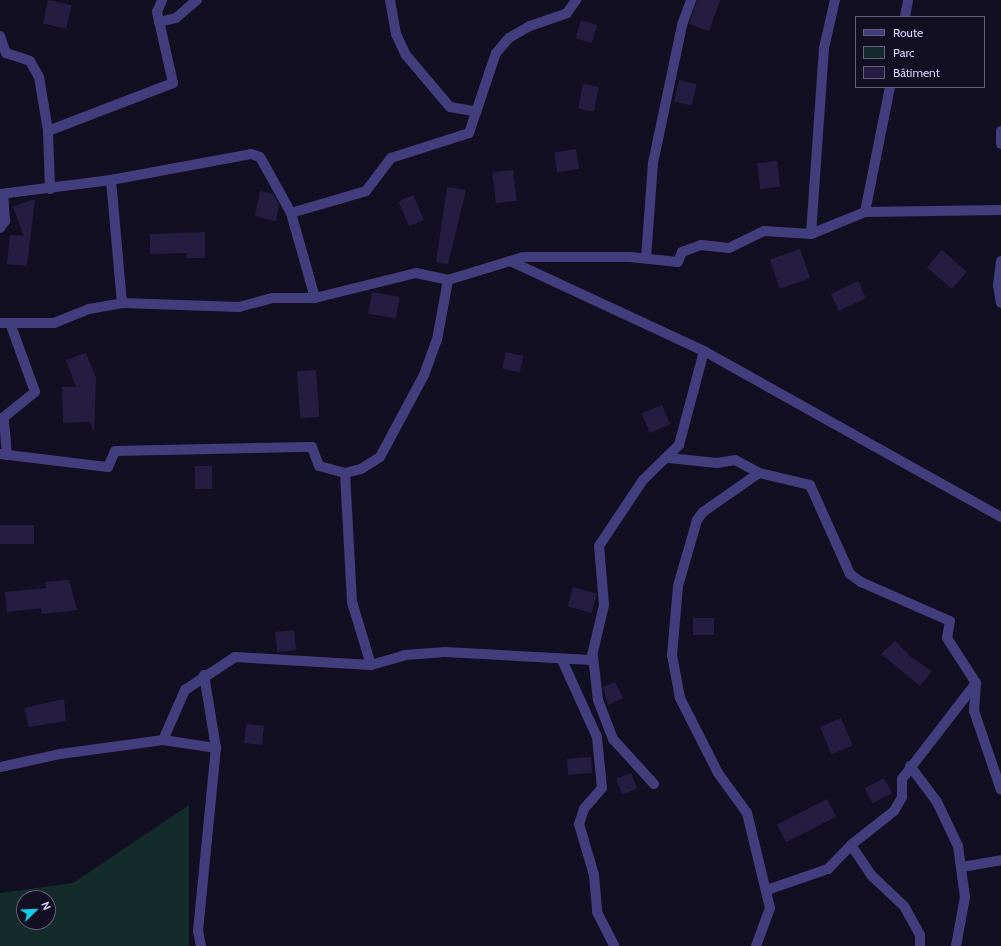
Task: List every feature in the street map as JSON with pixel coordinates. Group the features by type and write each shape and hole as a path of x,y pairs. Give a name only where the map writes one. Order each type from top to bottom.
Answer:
{"street":[{"path":"48,131 170,85 173,79 158,7 162,0"},
{"path":"160,22 176,18 197,0"},
{"path":"390,0 396,34 406,55 450,107 477,112"},
{"path":"291,213 366,191 391,158 469,133 477,112 486,76 496,53 508,38 567,13 576,0"},
{"path":"646,258 653,163 682,25 691,0"},
{"path":"811,234 824,48 835,0"},
{"path":"905,16 908,0"},
{"path":"0,36 6,53 30,60 39,77 48,131 50,189"},
{"path":"865,212 890,88"},
{"path":"1001,131 1001,144"},
{"path":"0,228 5,221 2,194 111,180 251,154 260,156 291,213 316,298"},
{"path":"111,180 122,304"},
{"path":"0,323 54,323 89,309 122,304 239,307 273,298 316,298 416,273 448,280 523,257 646,258 678,262 682,252 695,248 729,248 764,231 811,234 865,212 1001,210"},
{"path":"510,261 704,352 1001,517"},
{"path":"1001,261 998,285 1001,303"},
{"path":"10,322 35,392 4,417 4,455 108,467 115,451 312,447 319,466 345,473 361,469 380,457 413,397 437,340 448,280"},
{"path":"654,784 613,739 598,700 593,657 604,606 599,546 643,480 669,458 685,429 704,352"},
{"path":"669,458 717,463 735,460 759,473 810,486 850,574 861,582 950,621 947,638 976,683 974,711 1001,790"},
{"path":"345,473 353,606 370,664"},
{"path":"756,946 770,908 767,890 747,813 718,773 680,698 672,655 678,586 697,520 703,512 759,473"},
{"path":"163,740 181,695 204,675 236,657 370,664 405,655 445,652 587,661 593,657"},
{"path":"562,660 597,737 602,788 584,809 579,824 594,874 597,912 614,946"},
{"path":"201,946 198,931 216,748 204,675"},
{"path":"767,890 828,869 851,845 894,811 902,797 902,779 910,766 976,683"},
{"path":"0,767 60,754 163,740 216,748"},
{"path":"910,766 940,807 962,866 965,906 956,946"},
{"path":"851,845 872,876 904,906 920,935 920,946"},
{"path":"962,866 1001,860"}],"green space":[{"path":"189,805 189,946 0,946 0,893 16,891 16,930 56,930 56,890 22,890 73,883"}],"building":[{"path":"48,0 71,5 66,28 43,23"},
{"path":"697,0 720,0 709,31 689,24"},
{"path":"581,20 597,25 592,43 575,38"},
{"path":"679,80 697,84 692,105 674,101"},
{"path":"583,84 599,87 594,112 578,109"},
{"path":"576,149 579,169 557,172 554,152"},
{"path":"777,161 780,187 760,189 757,163"},
{"path":"513,170 517,201 496,203 492,173"},
{"path":"447,187 466,190 448,264 436,262"},
{"path":"260,191 273,194 279,204 276,221 255,216"},
{"path":"413,195 424,220 409,226 398,202"},
{"path":"35,199 27,266 7,264 10,235 24,236 13,207"},
{"path":"205,232 205,258 186,258 187,253 150,254 150,234"},
{"path":"800,249 810,278 780,289 770,259"},
{"path":"942,250 967,272 952,289 927,267"},
{"path":"858,281 866,298 839,311 831,294"},
{"path":"372,292 400,297 396,319 368,314"},
{"path":"506,352 524,356 520,373 502,369"},
{"path":"86,353 96,378 94,433 90,422 63,423 62,387 76,387 66,360"},
{"path":"316,370 319,417 300,418 297,371"},
{"path":"662,405 670,424 650,433 642,414"},
{"path":"195,466 212,466 212,489 195,489"},
{"path":"0,525 34,525 34,544 0,544"},
{"path":"69,580 77,610 42,614 41,608 7,612 5,592 46,588 45,582"},
{"path":"573,587 597,594 592,613 567,606"},
{"path":"693,618 714,618 714,635 693,635"},
{"path":"294,630 296,650 277,652 275,632"},
{"path":"895,641 911,657 932,671 920,686 881,654"},
{"path":"615,682 623,698 608,705 603,687"},
{"path":"64,699 66,721 29,727 24,708"},
{"path":"841,718 853,746 832,755 820,727"},
{"path":"246,724 264,726 262,745 244,743"},
{"path":"591,757 592,773 568,775 567,759"},
{"path":"631,773 637,789 622,795 616,779"},
{"path":"884,778 892,793 873,803 865,788"},
{"path":"827,799 836,817 786,842 777,824"}]}
